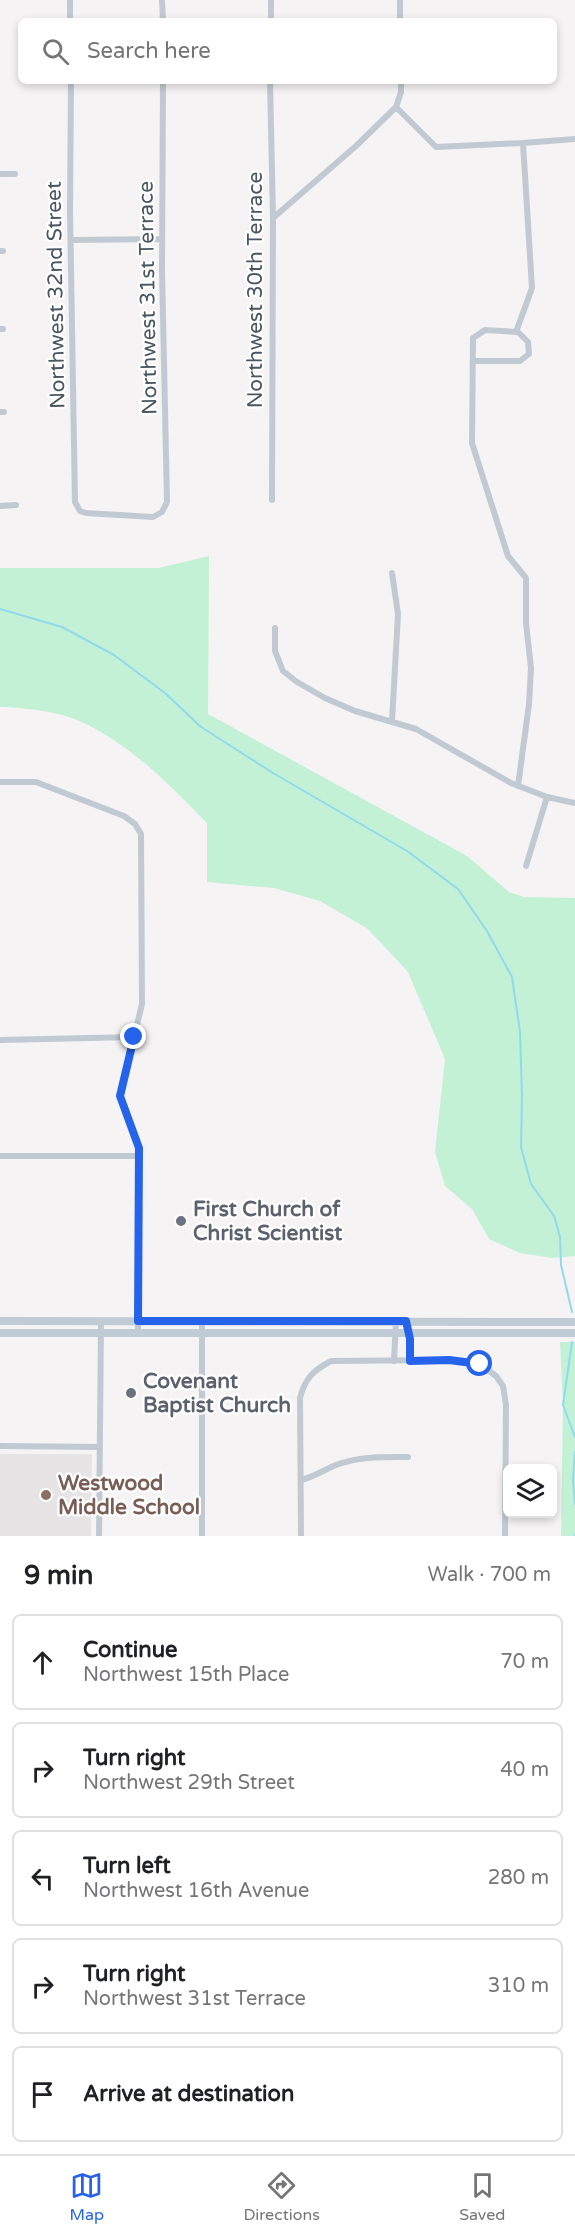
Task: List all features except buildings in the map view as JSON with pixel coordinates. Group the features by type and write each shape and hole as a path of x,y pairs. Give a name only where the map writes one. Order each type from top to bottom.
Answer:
{"main road":[{"path":"0,1321 575,1322"},
{"path":"521,1322 521,1333"},
{"path":"0,1333 575,1334"}],"street":[{"path":"70,0 70,18"},
{"path":"162,0 163,18"},
{"path":"271,0 271,18"},
{"path":"400,0 400,18"},
{"name":"Northwest 32nd Street","path":"71,84 71,240 75,502 77,507"},
{"name":"Northwest 31st Terrace","path":"77,507 86,513 153,517 162,513 167,502 162,239 163,84"},
{"name":"Northwest 30th Terrace","path":"270,84 273,218 272,500"},
{"path":"273,218 356,146 396,107 401,84"},
{"path":"396,107 436,147 523,144 574,139"},
{"path":"516,332 532,288 523,144"},
{"path":"0,174 15,174"},
{"path":"71,240 162,239"},
{"path":"473,361 520,361 529,354 528,342 516,332 485,330 473,338 472,443 508,556 526,578 526,623 531,668 529,704 518,786"},
{"path":"0,506 16,505"},
{"path":"392,573 398,614 392,721"},
{"path":"275,628 275,651 283,671 297,682 355,711 416,729 518,786 547,797 575,803"},
{"path":"0,782 36,782 124,816 135,824 141,834 142,1004 120,1096 139,1148 138,1333"},
{"path":"526,866 547,797"},
{"path":"0,1040 134,1037"},
{"path":"0,1156 139,1156"},
{"path":"99,1536 101,1321"},
{"path":"394,1361 396,1321"},
{"path":"406,1321 410,1361"},
{"path":"202,1322 202,1536"},
{"path":"301,1536 300,1398 303,1385 315,1370 331,1361 410,1361 480,1364 490,1369 503,1386 506,1404 505,1536"},
{"path":"0,1446 99,1447"},
{"path":"301,1480 313,1478 335,1466 356,1459 408,1457"}],"shaded area":[{"name":"Westwood Middle School","path":"0,1454 92,1454 91,1536 0,1536"}],"green space":[{"path":"209,556 208,714 467,856 509,892 524,897 575,898 575,1256 552,1258 520,1253 489,1239 472,1209 445,1186 435,1152 445,1059 408,972 368,929 320,901 274,888 207,882 207,823 147,765 113,740 77,720 39,710 0,707 0,568 159,568"},
{"path":"560,1342 575,1342 575,1536 561,1536 563,1405"}],"waterway":[{"path":"0,609 62,627 114,655 165,693 201,727 273,773 407,851 458,889 487,931 512,977 520,1032 521,1147 531,1184 554,1216 560,1237 561,1265 572,1312"},
{"path":"572,1342 563,1405 575,1437"},
{"path":"575,1452 573,1479 575,1504"}],"place":[{"name":"First Church of Christ Scientist","path":"181,1221"},
{"name":"Covenant Baptist Church","path":"131,1393"},
{"name":"Westwood Middle School","path":"46,1495"}],"route":[{"path":"134,1037 120,1096 139,1148 138,1321 406,1321 410,1339 410,1361 449,1360 480,1364"}]}
